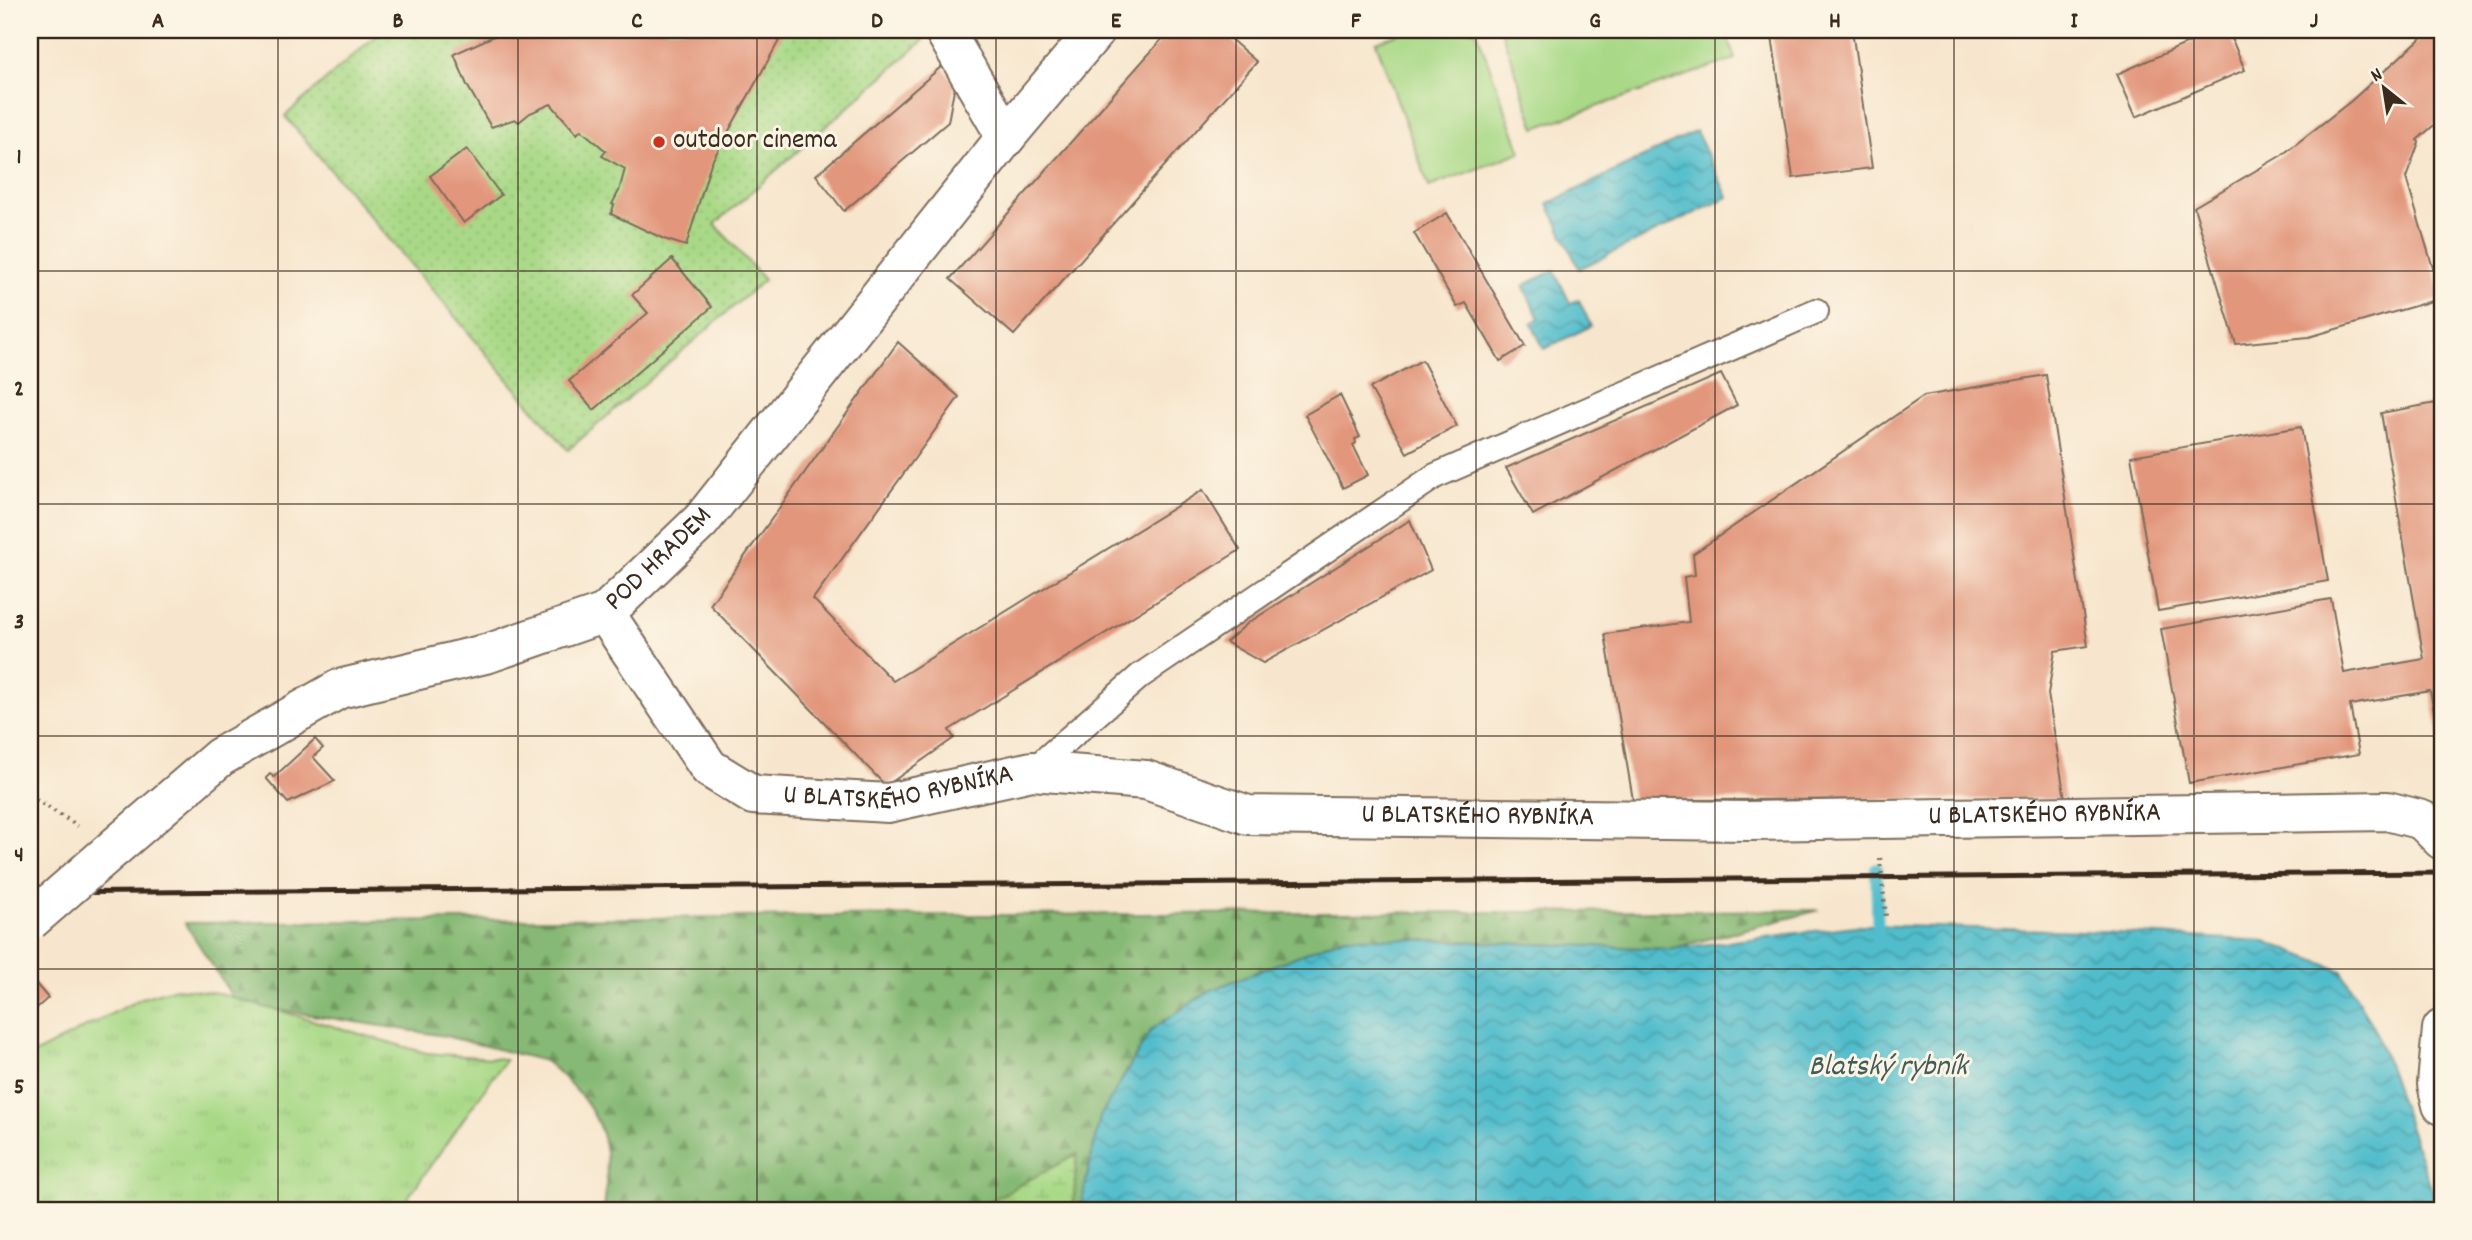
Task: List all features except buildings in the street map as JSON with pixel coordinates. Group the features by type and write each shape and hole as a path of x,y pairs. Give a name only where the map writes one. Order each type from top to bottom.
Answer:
{"street":[{"path":"944,30 1006,137"},
{"name":"POD HRADEM","path":"30,922 220,757 339,689 489,653 605,613 701,521 1006,137 1096,30"},
{"name":"U BLATSKÉHO RYBNÍKA","path":"605,613 709,768 754,795 888,803 1032,771 1146,780 1248,815 1748,821 2387,811 2422,820 2442,840"},
{"path":"2442,1029 2437,1084 2442,1105"}],"lane":[{"path":"1032,771 1140,676 1435,476 1816,311"}],"path":[{"path":"30,796 114,848"},
{"path":"1876,819 1885,918"}],"green space":[{"path":"382,30 915,30 923,41 715,224 764,280 568,450 285,116"},
{"path":"1409,30 1476,30 1521,152 1429,187 1376,42"},
{"path":"1501,30 1725,30 1735,59 1535,128"},
{"path":"1820,910 1669,949 1345,937 1209,991 1151,1030 1100,1117 1080,1210 604,1210 607,1160 601,1130 585,1101 545,1061 445,1036 267,1008 233,998 185,923 823,916"},
{"path":"176,988 218,993 426,1053 506,1059 399,1210 30,1210 30,1056 142,998"},
{"path":"1077,1154 1073,1210 974,1210 975,1209"}],"water":[{"path":"1696,131 1728,197 1579,269 1548,204"},
{"path":"1554,270 1570,303 1579,300 1591,326 1544,349 1531,323 1539,318 1523,286"},
{"name":"Blatský rybník","path":"1863,925 2082,931 2265,941 2342,971 2377,1035 2439,1210 1080,1210 1100,1117 1151,1030 1209,991 1345,937 1669,949"}],"waterway":[{"path":"1876,868 1878,941"}],"railway":[{"path":"30,893 2442,873"}],"place":[{"name":"outdoor cinema","path":"659,142"}]}
